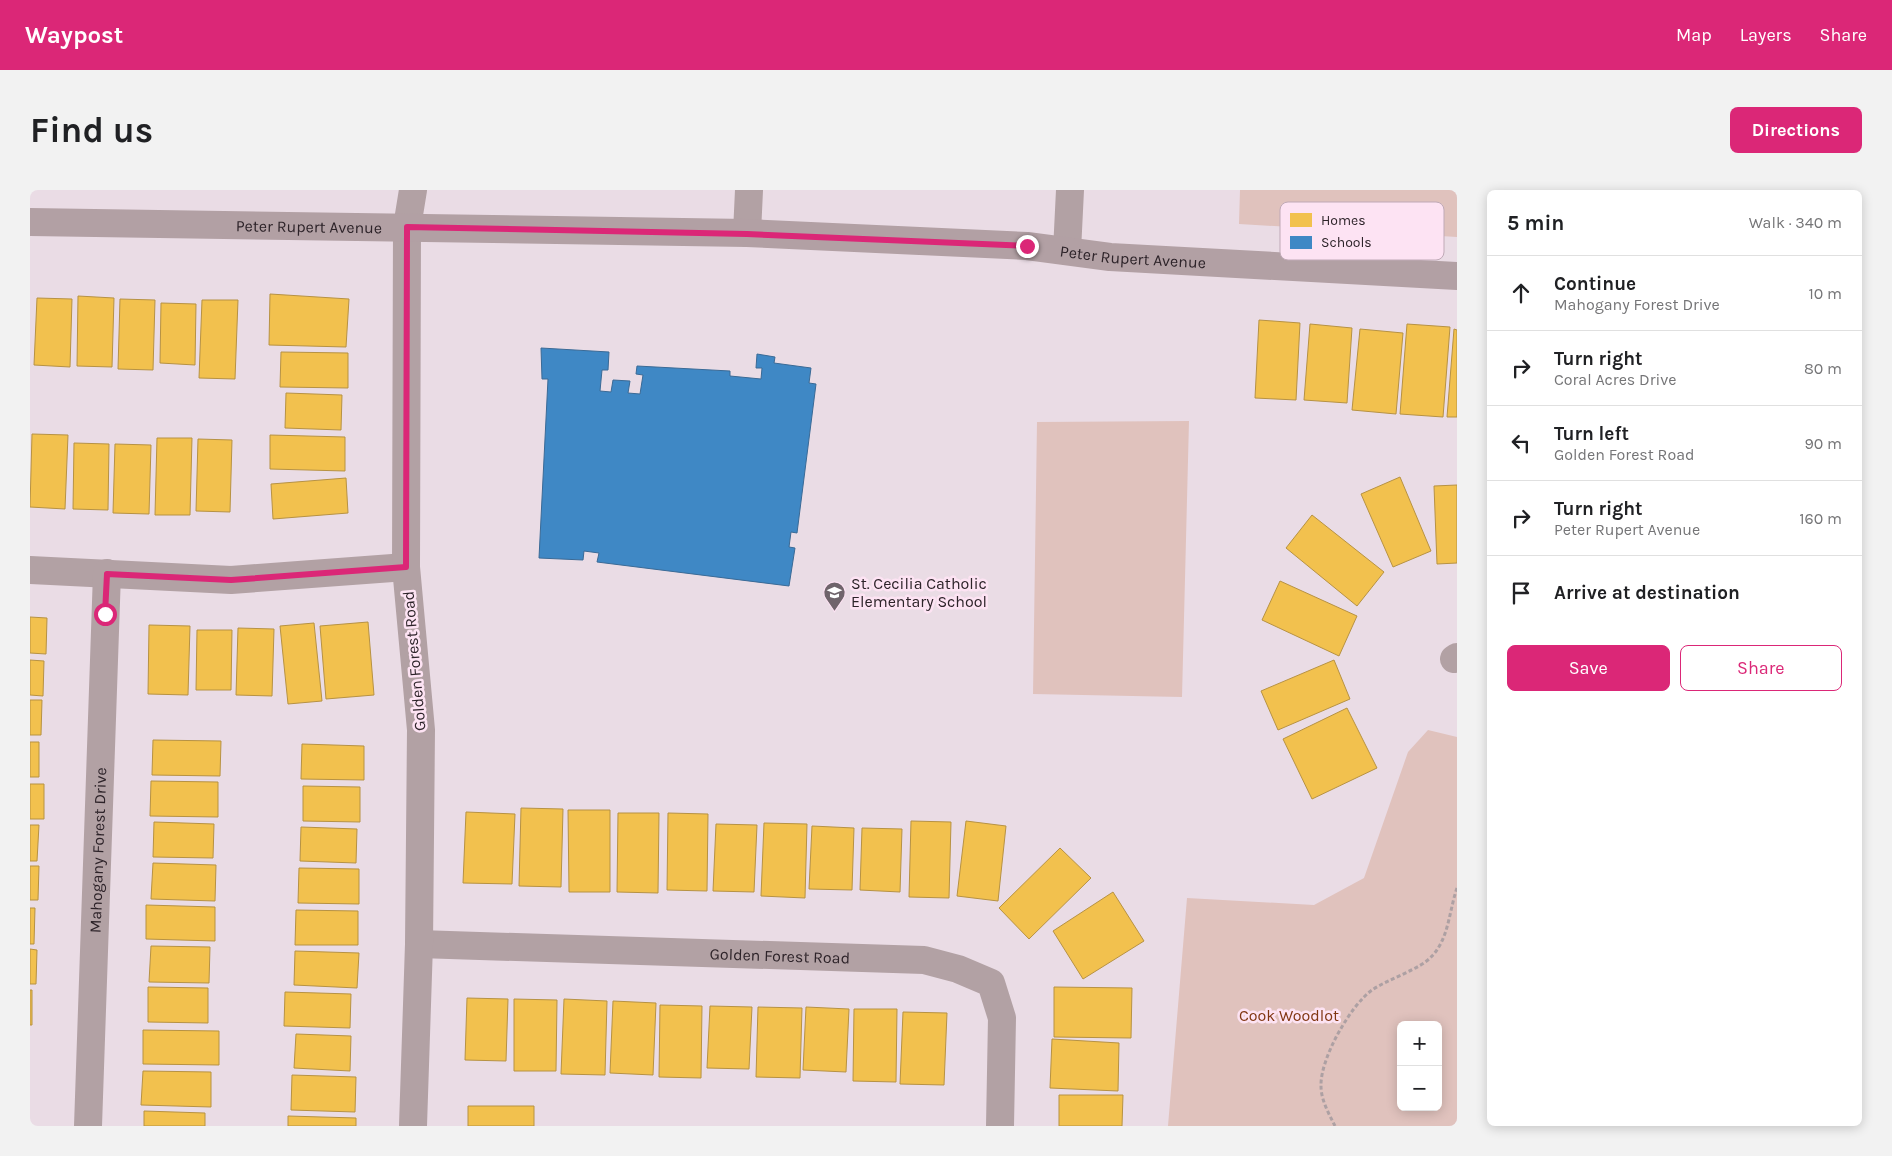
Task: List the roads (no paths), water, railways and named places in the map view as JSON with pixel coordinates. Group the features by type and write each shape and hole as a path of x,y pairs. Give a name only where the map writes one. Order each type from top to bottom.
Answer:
{"street":[{"name":"Golden Forest Road","path":"413,190 407,227 406,567 421,730 419,944 413,1126"},
{"path":"747,234 749,190"},
{"path":"1067,251 1070,190"},
{"name":"Peter Rupert Avenue","path":"30,222 747,234 1027,246 1110,257 1457,276"},
{"path":"30,570 231,580 406,567"},
{"name":"Mahogany Forest Drive","path":"88,1126 107,574"},
{"name":"Golden Forest Road","path":"419,944 924,960 958,968 992,983 1002,1018 1000,1126"}],"place":[{"name":"St. Cecilia Catholic Elementary School","path":"835,611"}],"park label":[{"name":"Cook Woodlot","path":"1289,1015"}]}
